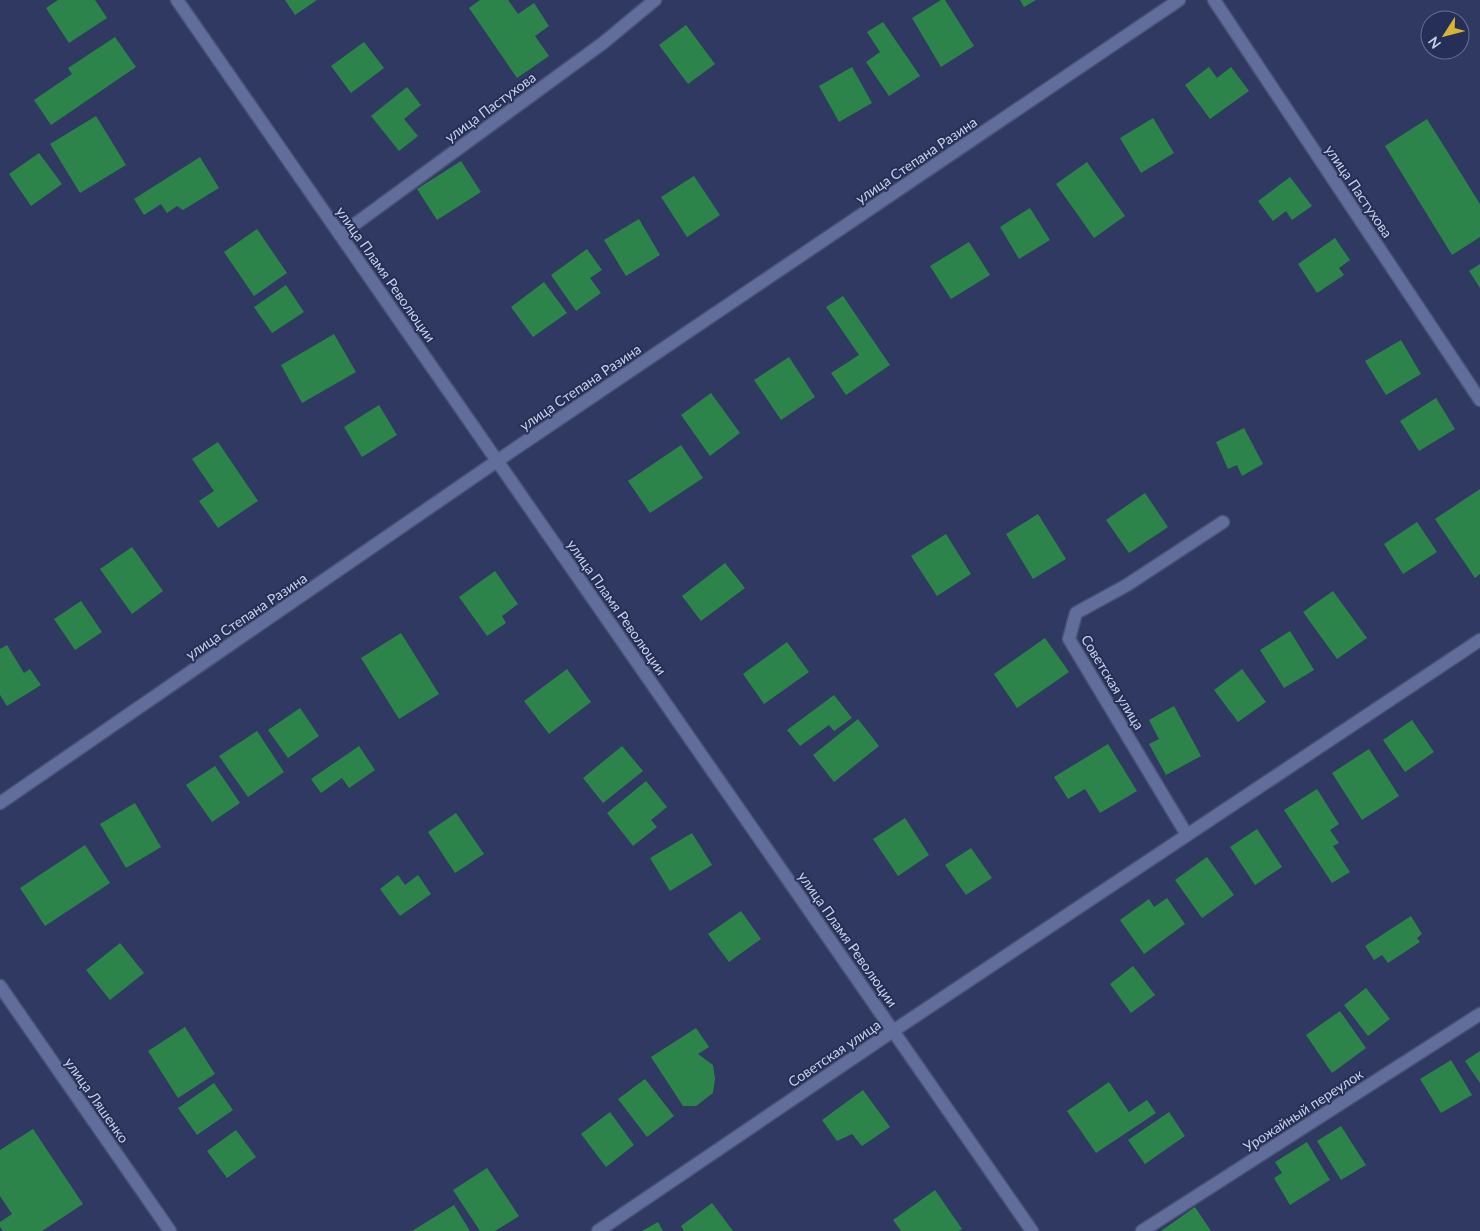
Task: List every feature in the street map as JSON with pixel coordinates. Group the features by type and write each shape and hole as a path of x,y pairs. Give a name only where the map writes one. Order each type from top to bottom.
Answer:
{"street":[{"name":"улица Пламя Революции","path":"177,0 1032,1231"},
{"name":"улица Пастухова","path":"340,235 603,43 654,0"},
{"name":"улица Степана Разина","path":"0,803 497,461 1179,0"},
{"name":"улица Пастухова","path":"1214,0 1480,400"},
{"name":"Советская улица","path":"1187,835 1069,638 1076,613 1127,585 1223,522"},
{"name":"Советская улица","path":"598,1231 893,1031 1480,640"},
{"name":"улица Ляшенко","path":"0,986 170,1231"},
{"name":"Урожайный переулок","path":"1142,1231 1480,1014"}],"building":[{"path":"58,0 95,0 107,18 69,43 46,8"},
{"path":"285,0 317,0 295,15"},
{"path":"480,0 508,0 518,14 534,3 549,26 535,36 549,56 517,78 469,8"},
{"path":"941,0 945,0 974,46 941,67 912,18"},
{"path":"1020,0 1036,0 1024,7"},
{"path":"883,22 920,76 889,96 866,62 880,52 867,32"},
{"path":"686,25 715,64 688,84 659,45"},
{"path":"115,37 136,67 51,125 34,100 72,74 68,68"},
{"path":"364,42 384,68 351,93 331,66"},
{"path":"852,67 872,103 839,122 819,86"},
{"path":"1209,67 1217,78 1231,67 1249,91 1210,119 1185,85"},
{"path":"407,87 421,105 404,119 418,136 399,151 371,116"},
{"path":"96,116 126,165 80,193 50,144"},
{"path":"1153,118 1174,153 1141,173 1120,138"},
{"path":"1427,119 1480,204 1480,237 1452,255 1385,146"},
{"path":"39,153 62,184 31,206 9,174"},
{"path":"200,157 219,188 183,210 177,206 167,213 161,204 144,215 134,199"},
{"path":"461,161 481,192 437,220 417,189"},
{"path":"1087,162 1125,216 1094,238 1056,184"},
{"path":"694,176 720,215 687,237 661,197"},
{"path":"1290,177 1312,206 1292,220 1286,211 1273,221 1258,201"},
{"path":"1030,208 1050,240 1019,259 1000,227"},
{"path":"639,219 660,255 626,276 604,240"},
{"path":"257,229 287,273 254,296 224,252"},
{"path":"1335,238 1350,260 1339,268 1344,275 1317,293 1298,264"},
{"path":"969,242 990,275 951,299 930,266"},
{"path":"587,249 602,270 590,278 601,293 576,311 551,275"},
{"path":"1480,264 1480,288 1469,271"},
{"path":"544,282 567,313 533,337 511,307"},
{"path":"286,285 304,312 272,333 254,307"},
{"path":"843,296 890,365 846,395 831,373 859,355 826,307"},
{"path":"334,334 356,372 302,403 281,365"},
{"path":"1401,340 1421,374 1386,395 1365,361"},
{"path":"789,357 815,397 781,420 754,380"},
{"path":"711,393 740,433 710,456 681,415"},
{"path":"1436,398 1455,429 1419,451 1400,421"},
{"path":"379,405 397,435 362,457 344,427"},
{"path":"1244,428 1263,464 1242,476 1237,465 1228,469 1216,442"},
{"path":"218,442 258,501 218,528 199,501 214,491 192,459"},
{"path":"681,445 703,478 650,513 628,481"},
{"path":"1480,489 1480,574 1475,578 1435,519"},
{"path":"1145,493 1168,527 1129,553 1106,520"},
{"path":"1038,514 1066,559 1033,579 1006,534"},
{"path":"1417,522 1437,552 1403,574 1384,544"},
{"path":"946,534 971,574 937,596 911,556"},
{"path":"132,547 163,591 132,614 100,569"},
{"path":"725,563 745,588 701,621 682,596"},
{"path":"495,571 518,604 502,616 506,623 487,636 459,597"},
{"path":"1333,591 1367,638 1337,659 1303,612"},
{"path":"81,601 102,632 75,650 54,619"},
{"path":"1290,631 1314,670 1284,688 1260,650"},
{"path":"401,633 439,694 399,719 361,658"},
{"path":"1045,638 1069,672 1017,708 994,674"},
{"path":"787,642 809,672 764,704 743,674"},
{"path":"7,645 24,673 30,669 41,685 7,706 0,695 0,649"},
{"path":"567,669 591,702 549,734 524,701"},
{"path":"1242,669 1266,702 1238,722 1214,690"},
{"path":"834,695 852,718 834,731 829,725 800,746 787,730"},
{"path":"1174,706 1201,756 1166,775 1149,744 1159,739 1149,720"},
{"path":"300,708 319,736 288,758 268,730"},
{"path":"858,719 879,746 834,782 813,755"},
{"path":"1412,720 1434,752 1405,772 1383,740"},
{"path":"257,731 284,772 248,797 219,756"},
{"path":"1108,744 1137,791 1100,813 1085,789 1068,799 1054,777"},
{"path":"359,746 375,770 349,788 342,778 321,793 311,779"},
{"path":"622,746 643,771 603,803 583,778"},
{"path":"1369,749 1399,796 1362,820 1332,773"},
{"path":"215,766 240,803 212,822 186,785"},
{"path":"646,781 667,807 651,820 657,827 633,846 607,813"},
{"path":"1317,789 1339,824 1330,830 1339,843 1333,846 1350,872 1332,883 1284,810"},
{"path":"135,803 161,847 126,868 100,824"},
{"path":"456,813 484,854 455,873 428,832"},
{"path":"905,818 929,855 898,876 873,839"},
{"path":"1257,829 1282,867 1255,885 1230,847"},
{"path":"692,833 712,865 670,891 650,858"},
{"path":"85,845 110,883 45,926 20,888"},
{"path":"971,848 992,878 966,895 945,865"},
{"path":"1207,857 1234,895 1202,918 1175,880"},
{"path":"398,875 405,885 418,875 431,894 400,916 380,889"},
{"path":"1167,898 1185,924 1144,954 1120,920 1149,899 1154,907"},
{"path":"741,911 761,939 729,962 708,934"},
{"path":"1411,916 1422,934 1417,938 1420,942 1388,963 1382,955 1374,960 1365,946"},
{"path":"120,943 144,973 110,1000 86,970"},
{"path":"1133,966 1155,995 1131,1013 1110,984"},
{"path":"1366,988 1390,1019 1368,1036 1344,1005"},
{"path":"1340,1011 1366,1048 1332,1073 1306,1035"},
{"path":"185,1027 215,1074 178,1098 148,1051"},
{"path":"696,1028 709,1047 698,1054 713,1065 715,1078 713,1093 696,1106 683,1106 651,1057"},
{"path":"1480,1051 1480,1083 1465,1061"},
{"path":"1451,1060 1472,1095 1441,1113 1420,1079"},
{"path":"645,1079 674,1116 647,1137 618,1099"},
{"path":"1109,1082 1129,1112 1147,1100 1156,1113 1096,1153 1067,1111"},
{"path":"214,1083 233,1110 197,1135 178,1108"},
{"path":"863,1090 890,1127 862,1146 852,1134 837,1141 822,1120"},
{"path":"610,1112 634,1145 606,1167 581,1134"},
{"path":"1169,1112 1185,1136 1145,1164 1128,1140"},
{"path":"1341,1126 1366,1165 1341,1180 1317,1141"},
{"path":"33,1129 83,1204 42,1231 3,1231 0,1227 0,1222 12,1214 0,1196 0,1150"},
{"path":"236,1130 256,1157 227,1178 207,1151"},
{"path":"1307,1142 1330,1180 1290,1205 1274,1178 1282,1173 1275,1162"},
{"path":"487,1168 519,1216 495,1231 480,1231 453,1190"},
{"path":"935,1190 962,1229 959,1231 901,1231 893,1220"},
{"path":"712,1203 733,1231 684,1231 681,1226"},
{"path":"454,1205 470,1231 412,1231"},
{"path":"1195,1207 1211,1231 1161,1231"},
{"path":"658,1222 663,1231 642,1231"}]}
